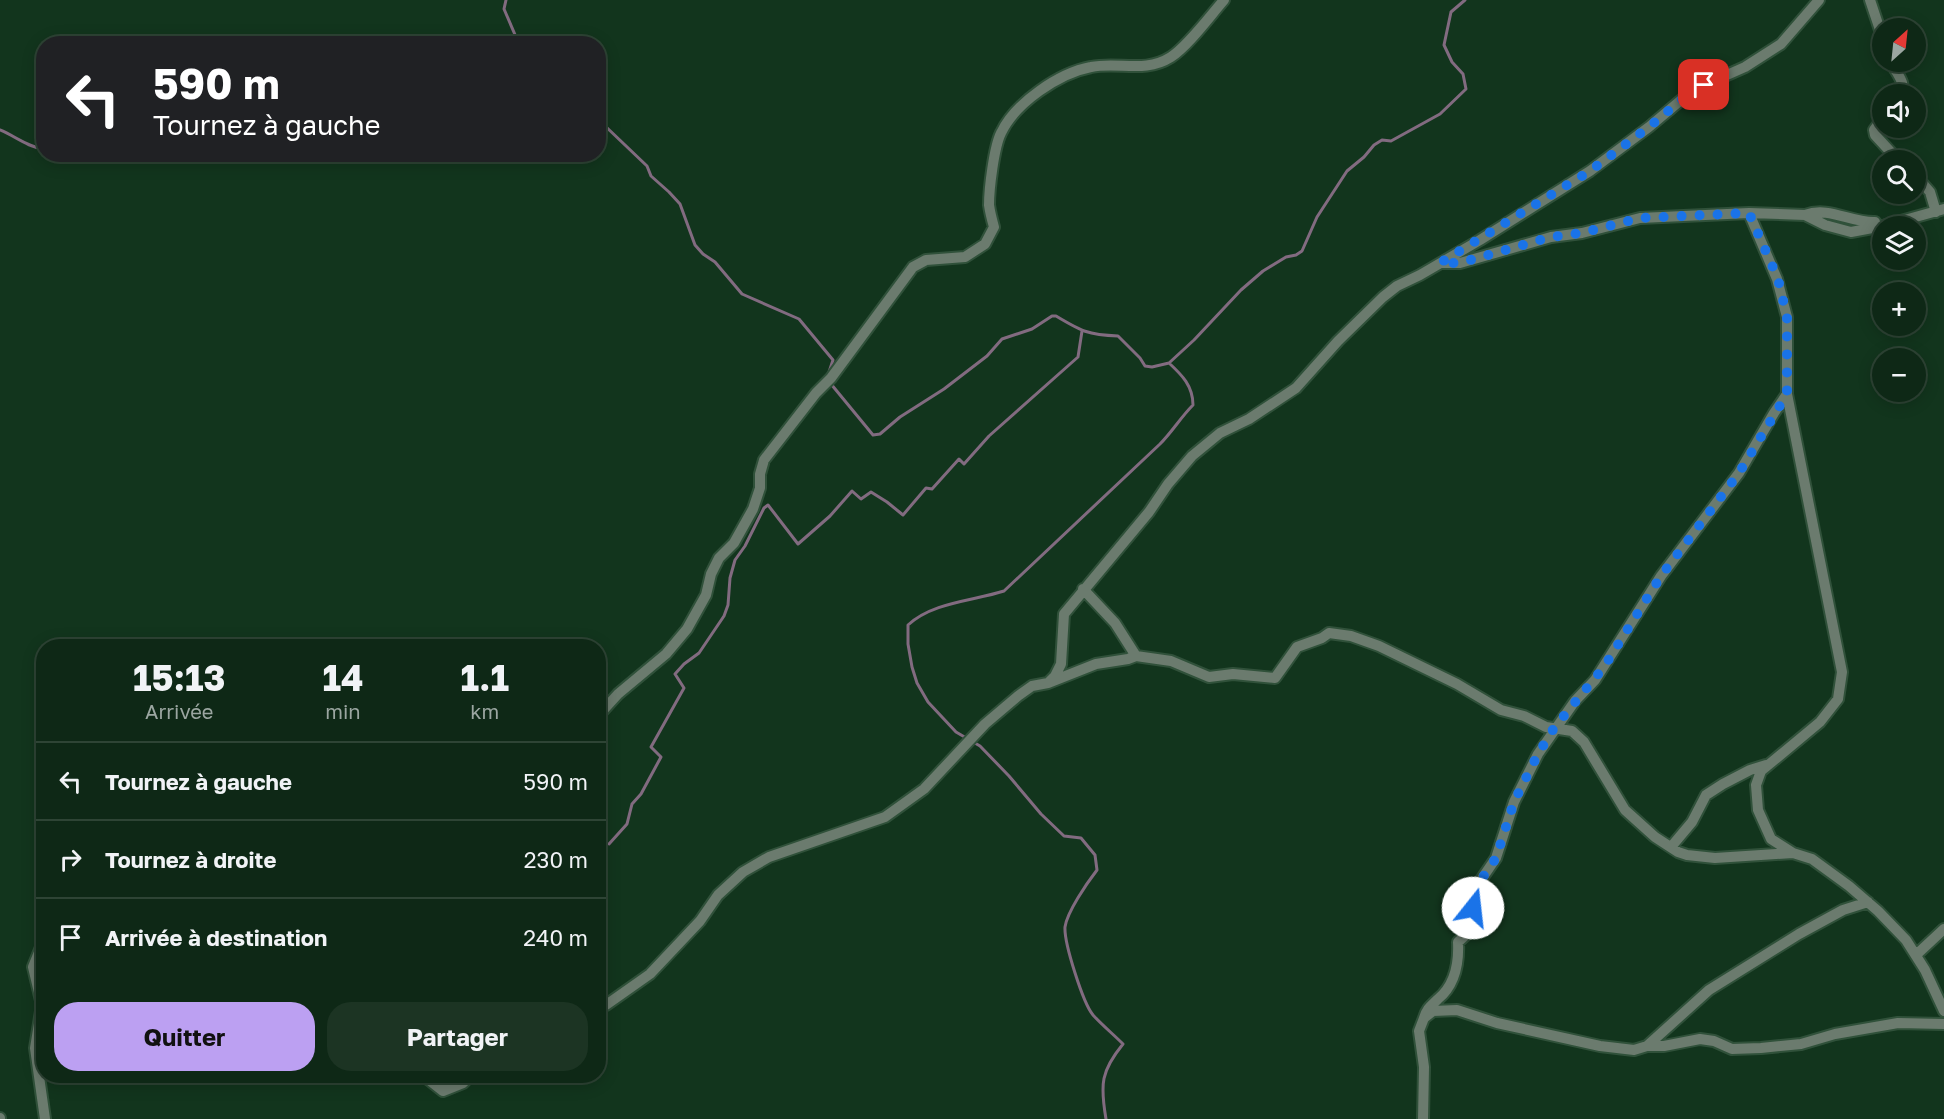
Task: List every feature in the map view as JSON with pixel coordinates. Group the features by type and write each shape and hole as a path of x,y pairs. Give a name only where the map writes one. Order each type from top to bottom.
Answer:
{"street":[{"path":"606,707 618,693 666,654 687,629 706,595 711,574 719,558 734,543 753,509 760,488 760,474 764,460 816,393 830,380 913,267 926,260 965,257 985,244 994,227 989,206 1001,133 1011,118 1030,98 1066,75 1091,66 1116,64 1134,68 1171,57 1224,0"},
{"path":"1048,683 1055,676 1061,664 1064,614 1192,456 1220,434 1249,419 1296,388 1338,341 1397,286 1440,263 1597,167 1693,90 1745,68 1781,44 1819,0"},
{"path":"1870,0 1876,18"},
{"path":"1878,138 1889,150"},
{"path":"1440,263 1460,263 1551,237 1582,233 1640,218 1749,213 1805,215 1825,225 1851,232 1940,210 1926,187"},
{"path":"1749,213 1778,279 1787,317 1787,394 1837,644 1842,682 1838,699 1820,723 1761,771 1756,785 1758,810 1771,839 1793,853 1812,860 1849,886 1906,940 1925,969 1944,1011"},
{"path":"1423,1119 1424,1067 1419,1031 1432,1003 1438,1000 1449,987 1455,973 1458,964 1458,942 1473,925 1472,893 1496,858 1525,776 1554,728 1607,663 1654,585 1739,473 1787,394"},
{"path":"1083,589 1115,623 1136,656"},
{"path":"606,1005 650,974 693,929 718,896 743,872 769,857 885,817 924,789 985,724 1032,686 1048,683 1096,664 1136,656 1171,661 1209,677 1233,674 1275,678 1297,647 1329,633 1351,636 1413,662 1484,698 1501,710 1554,728 1572,731 1584,742 1625,810 1671,848 1688,855 1715,858 1793,853"},
{"path":"1671,848 1692,822 1706,795 1750,770 1769,764"},
{"path":"1647,1046 1709,990 1799,934 1843,910 1868,902"},
{"path":"1916,955 1944,929"},
{"path":"36,960 33,967 36,980"},
{"path":"1424,1018 1433,1011 1457,1010 1497,1023 1600,1046 1634,1050 1700,1038 1732,1049 1761,1048 1801,1044 1835,1034 1898,1023 1944,1024"},
{"path":"40,1083 45,1119"},
{"path":"433,1083 443,1091 463,1083"}],"waterway":[{"path":"506,0 504,9 516,36"},
{"path":"831,384 873,435 880,434 900,417 944,389 987,356 1002,339 1032,329 1052,316 1085,331 1099,335 1118,336 1145,366 1152,367 1169,363 1241,290 1263,271 1286,257 1302,251 1317,217 1347,171 1374,145 1382,140 1391,141 1440,114 1466,89 1463,74 1452,62 1444,45 1451,12 1465,0"},
{"path":"606,127 647,166 651,176 680,204 695,245 715,262 742,294 799,319 833,360 827,378"},
{"path":"0,130 36,147"},
{"path":"609,844 627,824 632,804 641,794 661,757 651,747 684,688 675,674 699,653 724,616 728,605 730,578 735,560 745,546 764,508 768,505 798,544 830,516 852,491 861,499 871,492 903,515 926,488 932,489 959,459 964,464 989,436 1078,357 1082,331"},
{"path":"1106,1119 1103,1096 1104,1078 1110,1062 1123,1044 1096,1019 1089,1008 1079,986 1065,927 1073,906 1097,870 1095,855 1081,838 1064,836 1041,814 980,746 956,732 928,702 917,683 912,667 908,644 908,625 929,611 1004,591 1160,444 1193,405 1189,387 1169,363"}],"route":[{"path":"1473,908 1472,893 1496,858 1514,802 1538,754 1554,728 1604,667 1648,594 1739,473 1787,394 1787,317 1778,279 1749,213 1640,218 1582,233 1551,237 1460,263 1440,263 1611,157 1693,90 1704,85"}]}
